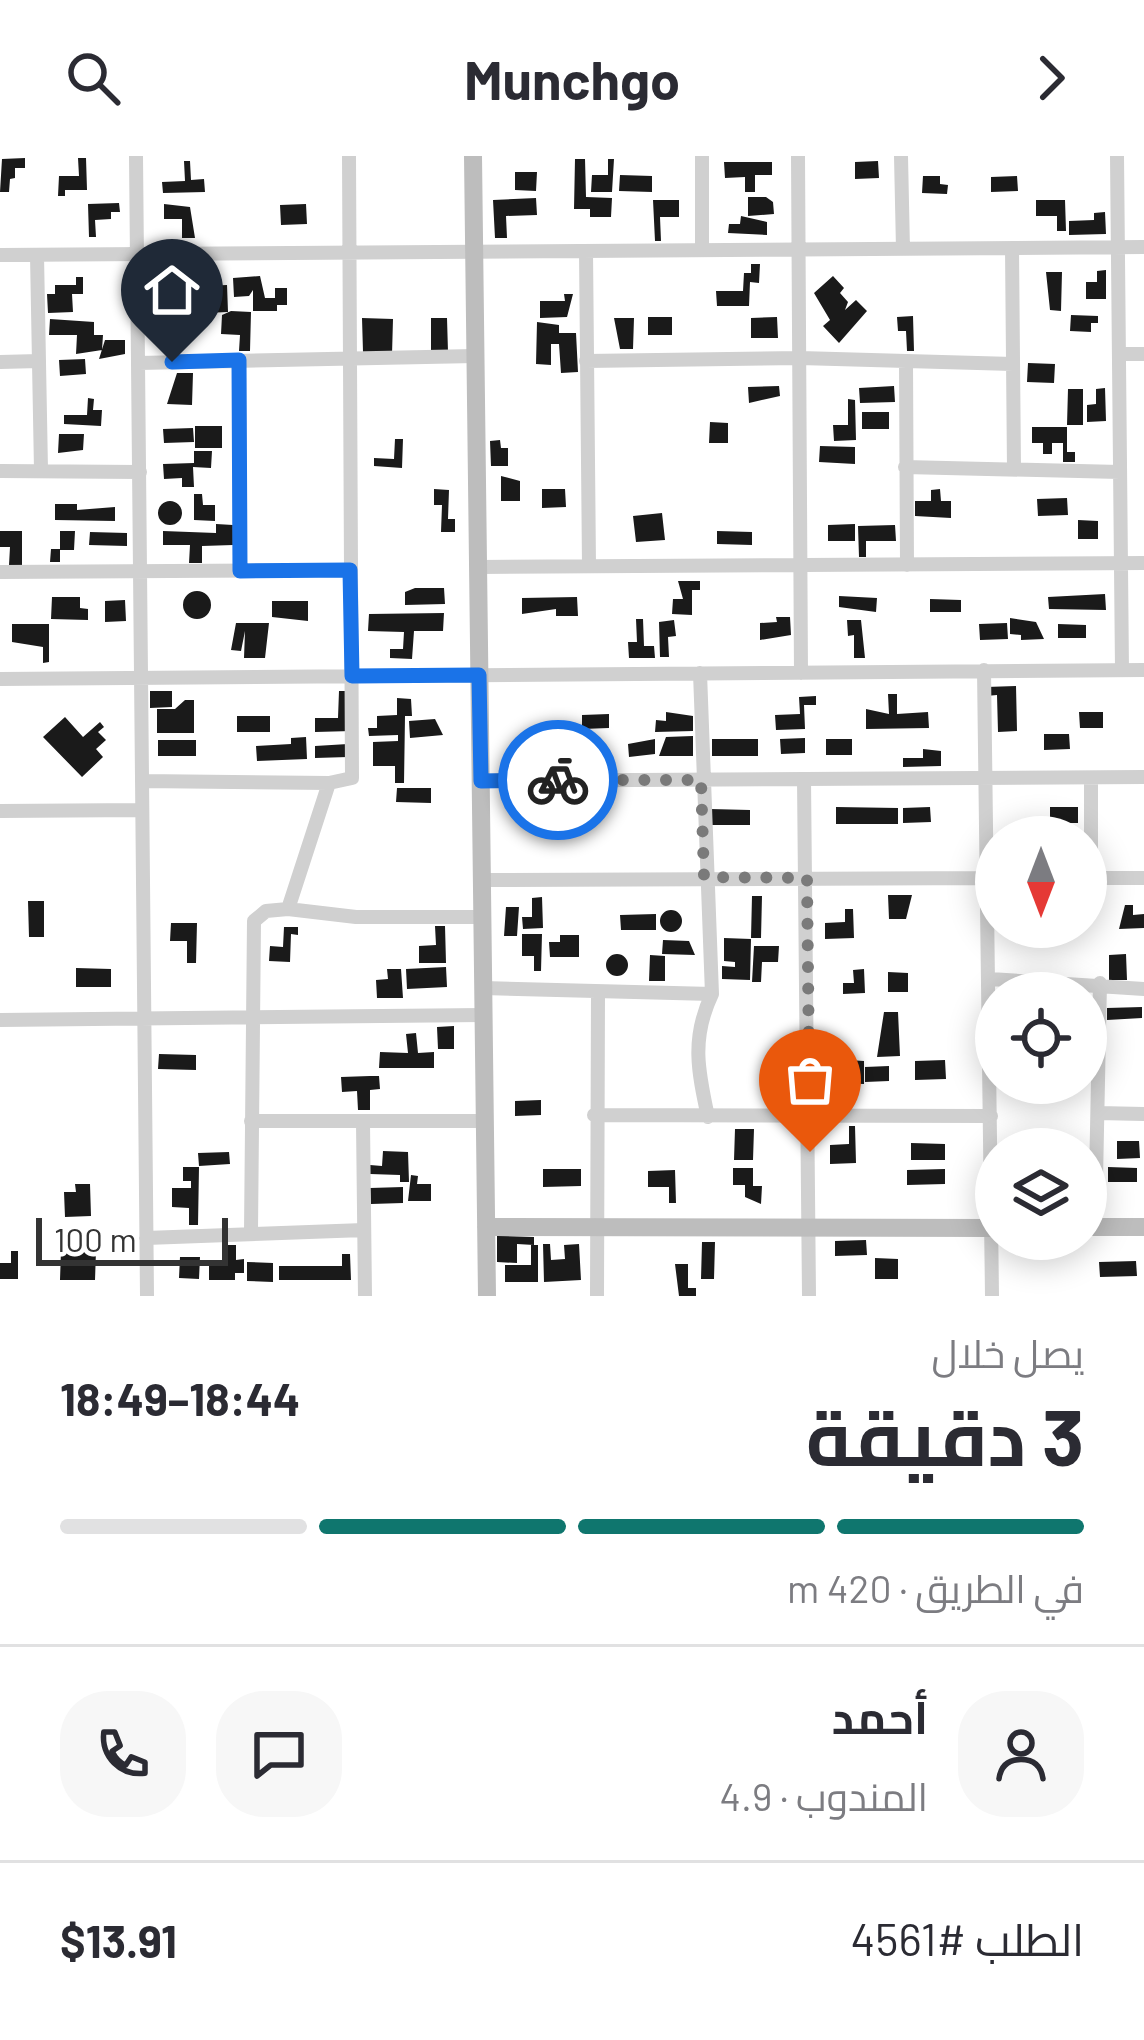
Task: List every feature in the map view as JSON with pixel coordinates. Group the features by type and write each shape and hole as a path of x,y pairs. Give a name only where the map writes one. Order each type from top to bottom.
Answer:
{"street":[{"path":"136,156 147,1296"},
{"path":"142,781 329,783 352,778 350,156"},
{"path":"473,156 487,1296"},
{"path":"702,250 703,156"},
{"path":"798,156 802,673"},
{"path":"901,156 902,249"},
{"path":"1118,156 1122,670"},
{"path":"1012,248 1014,469"},
{"path":"0,255 1144,248"},
{"path":"586,251 590,566"},
{"path":"37,255 41,470"},
{"path":"1119,354 1144,354"},
{"path":"139,363 475,356"},
{"path":"586,361 800,358 1013,364"},
{"path":"239,360 240,571"},
{"path":"907,361 907,565"},
{"path":"0,362 39,362"},
{"path":"905,467 1120,472"},
{"path":"0,471 140,472"},
{"path":"478,567 1144,563"},
{"path":"0,572 350,570"},
{"path":"985,670 990,816"},
{"path":"0,679 1144,670"},
{"path":"700,674 704,877 712,994 700,1019 696,1060 708,1117"},
{"path":"481,781 1144,777"},
{"path":"1090,816 1091,778"},
{"path":"804,779 809,1296"},
{"path":"288,909 329,783"},
{"path":"0,811 142,810"},
{"path":"482,880 975,878"},
{"path":"1107,878 1144,878"},
{"path":"251,1231 254,921 266,911 288,909 338,916 482,917"},
{"path":"1107,984 1144,988"},
{"path":"483,988 712,994"},
{"path":"597,1296 598,994"},
{"path":"0,1020 483,1015"},
{"path":"991,1104 991,1128"},
{"path":"1097,1128 1098,1104"},
{"path":"1098,1113 1144,1114"},
{"path":"594,1115 991,1116"},
{"path":"251,1121 485,1121"},
{"path":"363,1124 365,1296"},
{"path":"486,1227 975,1228"},
{"path":"1107,1227 1144,1227"},
{"path":"146,1238 364,1230"},
{"path":"992,1296 993,1260"}],"building":[{"path":"25,158 25,168 15,168 9,192 0,192 2,159"},
{"path":"78,158 86,158 87,190 65,190 65,196 58,196 59,176 79,176"},
{"path":"575,159 585,159 586,197 612,198 611,217 590,217 590,209 574,209"},
{"path":"608,159 614,159 612,192 591,192 592,175 608,175"},
{"path":"184,161 190,161 191,180 204,179 205,192 163,193 162,182 185,181"},
{"path":"878,161 879,178 855,179 855,162"},
{"path":"724,162 772,162 772,175 755,175 755,192 745,192 745,177 725,178"},
{"path":"515,172 537,172 536,191 515,190"},
{"path":"620,175 652,176 652,192 619,191"},
{"path":"923,176 940,176 940,184 948,185 947,194 922,193"},
{"path":"1017,176 1018,191 991,192 991,177"},
{"path":"748,197 766,197 773,202 774,214 748,216"},
{"path":"536,198 537,215 506,216 507,238 495,238 493,200"},
{"path":"653,200 679,200 679,217 660,217 661,241 655,241"},
{"path":"1036,200 1065,200 1066,231 1057,231 1057,216 1036,216"},
{"path":"119,203 120,212 111,212 111,219 95,220 96,237 89,237 88,204"},
{"path":"164,204 190,207 195,238 182,238 182,219 164,219"},
{"path":"306,204 307,224 281,225 280,205"},
{"path":"1105,212 1106,234 1069,235 1069,221 1094,220 1094,213"},
{"path":"741,216 767,222 767,235 728,233 729,224 740,224"},
{"path":"751,264 760,264 759,283 750,282 749,306 717,306 716,291 743,291 744,273 751,273"},
{"path":"1106,270 1106,299 1086,299 1086,282 1097,282 1097,271"},
{"path":"1046,272 1062,272 1061,311 1050,310"},
{"path":"260,276 265,298 275,298 275,288 287,288 287,305 277,305 277,311 253,311 253,290 249,296 234,297 233,278"},
{"path":"833,276 844,288 840,293 848,302 845,310 856,300 867,311 839,343 823,326 830,320 814,293"},
{"path":"76,277 83,277 83,294 72,294 73,312 48,313 47,294 55,294 55,285 76,285"},
{"path":"227,285 228,312 204,313 203,286"},
{"path":"564,294 573,294 567,317 540,318 540,301 565,301"},
{"path":"251,312 250,351 239,351 240,335 221,334 222,315"},
{"path":"1071,315 1098,316 1098,323 1091,323 1091,332 1070,331"},
{"path":"913,316 914,351 907,351 906,331 898,331 897,317"},
{"path":"648,317 672,317 672,335 648,335"},
{"path":"777,317 778,338 751,338 751,318"},
{"path":"362,318 393,319 392,355 363,352"},
{"path":"431,318 447,318 448,352 431,353"},
{"path":"614,318 634,318 633,349 620,349"},
{"path":"50,319 94,322 94,335 103,335 102,350 76,354 77,335 49,335"},
{"path":"537,322 559,325 559,333 576,333 578,372 561,373 559,344 551,344 551,365 536,364"},
{"path":"105,340 125,340 125,354 99,359"},
{"path":"85,359 86,374 60,376 59,360"},
{"path":"1028,363 1055,364 1054,383 1027,382"},
{"path":"177,373 193,373 192,405 167,404"},
{"path":"779,386 780,396 749,403 748,387"},
{"path":"894,386 895,402 860,403 859,388"},
{"path":"1105,388 1106,421 1087,422 1087,405 1096,404 1096,389"},
{"path":"1068,389 1083,389 1083,425 1067,425"},
{"path":"88,398 94,399 93,410 102,410 101,426 64,424 64,415 87,415"},
{"path":"848,399 855,400 856,440 834,441 833,425 848,425"},
{"path":"862,412 889,412 889,429 862,429"},
{"path":"710,422 728,423 728,443 709,443"},
{"path":"195,426 222,426 222,448 195,448"},
{"path":"1032,427 1067,427 1067,452 1075,452 1075,462 1063,462 1063,443 1052,443 1052,454 1043,454 1043,443 1032,443"},
{"path":"193,428 194,442 164,443 163,429"},
{"path":"59,434 84,434 83,450 58,453"},
{"path":"395,439 403,439 402,468 374,466 374,458 394,459"},
{"path":"500,440 501,448 508,448 508,466 491,466 490,441"},
{"path":"820,446 855,447 855,464 819,462"},
{"path":"194,451 212,451 211,468 193,467 194,487 182,487 182,478 164,479 163,464 194,463"},
{"path":"501,476 520,481 520,501 501,501"},
{"path":"434,489 449,490 448,519 455,519 455,532 441,532 442,505 434,505"},
{"path":"542,489 565,489 566,507 542,508"},
{"path":"940,489 941,501 951,501 951,518 915,516 915,501 931,501 931,490"},
{"path":"194,494 202,494 203,505 215,505 215,521 194,520"},
{"path":"1067,498 1068,515 1038,516 1037,499"},
{"path":"170,501 182,513 170,525 158,513"},
{"path":"55,504 77,504 77,510 115,507 115,521 55,520"},
{"path":"662,513 665,540 636,542 633,516"},
{"path":"1078,520 1098,521 1098,539 1078,539"},
{"path":"216,524 233,525 233,545 202,546 202,563 189,563 190,545 163,545 163,531 216,533"},
{"path":"855,524 855,541 828,541 828,525"},
{"path":"895,525 896,541 866,541 866,557 859,557 858,526"},
{"path":"0,531 22,531 22,565 9,565 10,547 0,547"},
{"path":"60,531 75,531 74,550 60,550 60,562 50,562 51,549 60,549"},
{"path":"717,531 752,532 752,545 717,544"},
{"path":"90,532 127,533 127,546 89,545"},
{"path":"678,581 700,581 700,590 692,590 692,615 672,614 673,599 683,599"},
{"path":"444,588 445,604 405,605 405,592"},
{"path":"197,591 207,595 211,605 207,615 197,619 187,615 183,605 187,595"},
{"path":"1105,594 1106,610 1049,609 1048,597"},
{"path":"839,596 877,598 876,612 839,607"},
{"path":"52,597 80,597 80,608 88,609 88,620 51,619"},
{"path":"577,597 578,616 556,616 556,609 522,614 522,598"},
{"path":"930,599 961,600 961,612 930,612"},
{"path":"125,600 126,621 105,622 105,601"},
{"path":"272,601 308,601 308,621 272,617"},
{"path":"444,613 443,631 414,631 412,659 390,658 390,649 403,649 404,632 368,631 369,614"},
{"path":"776,617 790,617 791,635 760,640 760,623 777,622"},
{"path":"1010,618 1036,622 1044,639 1021,640 1021,635 1010,634"},
{"path":"636,619 643,619 644,646 654,646 655,658 629,658 628,642 637,642"},
{"path":"674,620 676,636 668,637 669,657 660,657 659,622"},
{"path":"847,620 861,620 865,658 854,658 854,635 848,636"},
{"path":"236,623 269,623 265,658 244,658 245,631 241,651 231,650"},
{"path":"1007,623 1008,639 980,640 979,624"},
{"path":"12,624 49,624 49,662 43,663 43,647 12,642"},
{"path":"1058,624 1086,625 1086,638 1058,638"},
{"path":"1016,686 1017,731 998,732 997,695 986,696 986,687"},
{"path":"150,691 172,691 172,707 150,708"},
{"path":"339,691 346,691 352,731 315,732 315,718 338,718"},
{"path":"888,694 897,694 897,714 928,712 929,728 866,729 866,709 889,714"},
{"path":"816,696 816,705 804,705 805,729 776,730 775,715 800,714 799,697"},
{"path":"397,698 411,699 412,716 405,716 404,783 395,783 395,766 373,766 373,742 398,741 398,735 369,736 368,728 377,728 377,716 397,715"},
{"path":"185,700 194,700 194,733 157,733 157,709 175,709"},
{"path":"666,712 693,716 693,731 655,732 656,720 666,721"},
{"path":"1079,712 1103,712 1103,728 1080,728"},
{"path":"609,714 609,728 582,729 582,715"},
{"path":"237,716 270,716 270,732 237,732"},
{"path":"65,717 83,737 100,722 104,727 98,732 106,740 96,749 103,757 82,777 43,737"},
{"path":"435,719 443,735 410,738 409,721"},
{"path":"1044,734 1069,734 1070,749 1044,750"},
{"path":"693,736 693,756 659,756 666,737"},
{"path":"306,737 307,759 257,761 256,746 291,744 291,738"},
{"path":"551,738 578,738 579,752 552,752"},
{"path":"805,738 805,753 781,754 780,739"},
{"path":"655,739 655,754 629,757 628,744"},
{"path":"712,739 758,739 758,756 712,756"},
{"path":"826,739 852,739 852,755 826,755"},
{"path":"158,740 196,740 196,756 158,756"},
{"path":"348,744 348,757 315,758 315,746"},
{"path":"923,749 941,751 941,766 903,767 903,758 923,758"},
{"path":"397,788 431,788 431,803 396,802"},
{"path":"836,807 898,808 898,824 836,824"},
{"path":"930,807 931,822 903,823 903,808"},
{"path":"1050,807 1078,807 1078,816 1050,816"},
{"path":"710,809 750,810 750,825 710,825"},
{"path":"888,895 912,895 906,919 889,919"},
{"path":"752,896 762,896 761,938 751,938"},
{"path":"542,897 543,928 523,929 522,917 532,917 532,898"},
{"path":"28,901 44,901 44,937 29,937"},
{"path":"1125,905 1133,905 1133,915 1144,914 1144,928 1119,929"},
{"path":"506,907 519,907 517,936 504,936"},
{"path":"845,909 853,909 854,938 825,939 825,923 845,922"},
{"path":"671,910 682,921 671,932 660,921"},
{"path":"656,914 656,930 621,930 620,915"},
{"path":"171,923 197,923 196,963 187,963 187,941 170,941"},
{"path":"435,926 445,926 446,963 419,963 419,946 436,945"},
{"path":"284,927 298,927 298,935 291,934 290,962 269,961 270,946 283,947"},
{"path":"522,934 542,934 541,971 534,971 534,956 522,956"},
{"path":"560,935 579,935 579,957 550,957 549,942 560,942"},
{"path":"724,938 751,939 750,980 722,979 722,966 735,967 735,962 724,961"},
{"path":"663,940 689,941 695,955 662,954"},
{"path":"754,946 779,946 778,962 762,962 761,982 752,982"},
{"path":"617,954 628,965 617,976 606,965"},
{"path":"1126,954 1127,980 1109,980 1109,955"},
{"path":"650,955 665,956 665,981 649,981"},
{"path":"446,967 447,987 407,989 406,969"},
{"path":"76,968 111,969 111,987 76,987"},
{"path":"387,969 401,969 403,998 377,998 376,980 388,979"},
{"path":"864,969 865,993 843,994 843,983 854,983 853,970"},
{"path":"888,972 908,973 908,992 888,992"},
{"path":"1142,1007 1142,1018 1107,1020 1107,1008"},
{"path":"884,1012 898,1012 900,1056 877,1057"},
{"path":"454,1026 454,1049 438,1049 437,1027"},
{"path":"416,1033 418,1053 434,1052 434,1068 379,1068 380,1052 408,1053 406,1034"},
{"path":"159,1054 196,1055 196,1070 158,1069"},
{"path":"848,1060 864,1061 864,1084 832,1083 833,1067 847,1067"},
{"path":"945,1060 946,1079 915,1080 915,1061"},
{"path":"889,1066 889,1081 865,1082 865,1067"},
{"path":"379,1076 380,1089 370,1090 370,1110 358,1110 357,1091 342,1092 341,1077"},
{"path":"541,1100 541,1115 515,1116 515,1101"},
{"path":"849,1126 855,1126 856,1163 830,1164 830,1145 849,1144"},
{"path":"735,1129 754,1129 753,1160 734,1160"},
{"path":"1117,1141 1139,1141 1140,1158 1117,1159"},
{"path":"911,1143 945,1144 945,1160 911,1160"},
{"path":"383,1151 408,1152 409,1182 400,1182 400,1175 370,1174 370,1165 382,1166"},
{"path":"229,1152 230,1164 199,1166 198,1153"},
{"path":"183,1167 199,1167 198,1225 189,1225 189,1208 172,1207 172,1188 191,1188 191,1181 183,1181"},
{"path":"1108,1167 1137,1168 1137,1182 1108,1182"},
{"path":"733,1168 753,1168 753,1186 762,1186 761,1204 745,1197 745,1185 733,1185"},
{"path":"543,1169 581,1169 581,1186 543,1187"},
{"path":"945,1169 945,1184 907,1185 907,1170"},
{"path":"675,1170 676,1203 669,1203 669,1187 648,1187 648,1171"},
{"path":"411,1175 418,1176 417,1184 431,1184 431,1201 408,1201"},
{"path":"75,1184 90,1184 91,1216 65,1217 64,1192 76,1192"},
{"path":"403,1187 403,1203 371,1204 370,1188"},
{"path":"497,1236 534,1237 534,1245 517,1244 517,1263 497,1262"},
{"path":"866,1240 867,1255 835,1256 835,1241"},
{"path":"702,1242 715,1242 714,1279 701,1279"},
{"path":"543,1244 550,1244 551,1260 565,1259 564,1245 579,1244 581,1280 544,1282"},
{"path":"222,1245 236,1245 236,1260 244,1259 244,1273 235,1273 235,1280 209,1280 209,1266 222,1266"},
{"path":"531,1245 538,1245 538,1282 505,1282 505,1265 531,1265"},
{"path":"61,1250 96,1251 95,1280 60,1280"},
{"path":"11,1251 18,1251 18,1279 0,1279 0,1263 11,1263"},
{"path":"342,1254 350,1254 351,1280 279,1280 279,1266 342,1266"},
{"path":"180,1257 200,1257 199,1279 179,1278"},
{"path":"875,1258 898,1259 898,1279 875,1279"},
{"path":"1136,1261 1137,1276 1100,1277 1099,1262"},
{"path":"247,1262 273,1263 273,1282 247,1281"},
{"path":"675,1264 688,1264 688,1288 696,1288 696,1296 679,1296"}],"way so far":[{"path":"558,780 701,780 704,877 807,878 810,1152"}],"route":[{"path":"172,362 239,360 240,571 350,570 352,676 479,675 481,781 558,780"}]}
